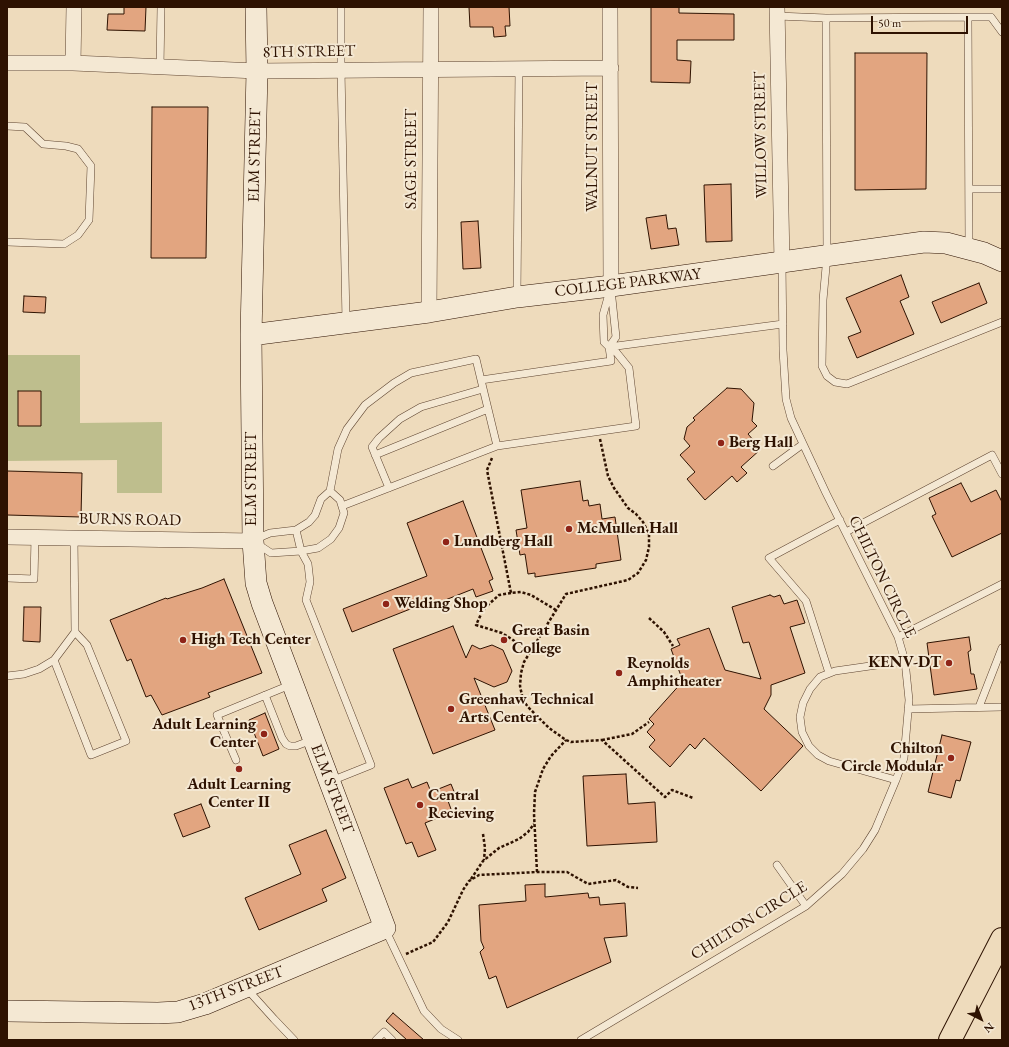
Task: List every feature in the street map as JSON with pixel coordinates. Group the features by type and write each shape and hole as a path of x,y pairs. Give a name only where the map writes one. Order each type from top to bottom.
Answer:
{"highway":[{"path":"950,1040 1002,939"}],"street":[{"path":"73,63 74,7"},
{"name":"ELM STREET","path":"256,7 257,71 251,336 253,541 256,582 292,684 385,928"},
{"name":"SAGE STREET","path":"429,312 431,7"},
{"name":"WALNUT STREET","path":"610,7 611,286"},
{"name":"WILLOW STREET","path":"777,12 782,263"},
{"name":"8TH STREET","path":"7,63 73,63 257,71 611,68"},
{"name":"COLLEGE PARKWAY","path":"251,336 429,312 517,297 782,263 924,242 946,243 984,253 1002,261"},
{"name":"BURNS ROAD","path":"7,537 253,541"},
{"name":"13TH STREET","path":"7,1011 178,1012 205,1004 385,928"}],"lane":[{"path":"160,67 161,7"},
{"path":"341,7 346,323"},
{"path":"777,12 826,18 990,17 1002,32"},
{"path":"968,17 969,249"},
{"path":"826,18 827,256 823,300 822,366 827,376 835,382 847,384 1002,322"},
{"path":"517,297 519,68"},
{"path":"7,126 25,127 43,144 66,146 78,149 91,166 89,220 78,235 64,244 7,242"},
{"path":"969,189 1002,189"},
{"name":"CHILTON CIRCLE","path":"581,1040 806,906 842,874 863,849 875,830 904,758 908,709 908,680 898,637 802,444 791,418 786,399 782,263"},
{"path":"481,380 611,361 611,347 616,337 611,286"},
{"path":"342,506 497,446 636,426 629,368 611,347 604,342 603,315 611,286"},
{"path":"611,347 783,324"},
{"path":"330,491 340,500 344,513 339,528 331,539 318,548 301,551 270,553 253,541 270,533 296,530 309,522 315,515 321,499 330,491 338,449 348,429 365,405 394,383 411,373 476,359 497,446"},
{"path":"389,488 372,447 379,438 400,419 421,407 483,389"},
{"path":"375,455 488,409"},
{"path":"773,466 802,444"},
{"path":"846,532 992,455 1002,474"},
{"path":"829,673 806,601 769,558 840,520"},
{"path":"296,530 301,551 308,564 310,582 306,600 371,765 329,782"},
{"path":"7,578 34,579 35,537"},
{"path":"7,676 24,674 39,669 54,660 75,632 74,537"},
{"path":"898,637 1002,584"},
{"path":"54,660 91,755 126,740 87,645 75,632"},
{"path":"979,707 1002,648"},
{"path":"896,780 829,761 818,755 809,746 802,732 800,717 810,689 820,677 835,671 904,661"},
{"path":"236,760 216,715 292,684"},
{"path":"265,695 282,738 286,744 296,746 314,740"},
{"path":"908,709 1002,707"},
{"path":"777,865 806,906"},
{"path":"385,928 424,1011 441,1029 458,1040"},
{"path":"245,987 294,1040"},
{"path":"376,1040 384,1032 392,1040"}],"path":[{"path":"599,431 608,476 614,488 628,508 643,522 649,534 649,547 646,560 638,573 628,580 566,594 524,662 520,673 520,686 524,700 536,716 549,728 571,742 602,740 632,734 649,722"},
{"path":"487,470 510,593"},
{"path":"530,651 502,633 476,625 482,612 499,595 521,592 531,595 556,610"},
{"path":"649,618 664,632 673,646"},
{"path":"537,872 534,824 535,792 543,769 551,756 566,740"},
{"path":"602,740 665,797 672,790 693,798"},
{"path":"398,957 433,942 448,922 463,890 484,861 499,848 518,839 528,832 534,824"},
{"path":"483,834 485,848 484,861"},
{"path":"469,881 479,876 537,872 567,872 588,884 616,880 628,887 638,888"}],"green space":[{"path":"7,355 80,355 80,423 162,422 162,493 117,493 117,460 7,461"}],"building":[{"path":"124,7 146,7 145,31 107,30 108,14 124,14"},
{"path":"469,7 509,7 510,26 505,26 506,36 494,37 493,27 470,27"},
{"path":"651,7 679,7 679,13 734,14 734,40 677,40 677,60 691,61 690,83 651,82"},
{"path":"855,53 927,53 926,189 855,190"},
{"path":"152,107 208,107 206,258 151,258"},
{"path":"731,184 732,241 706,242 704,185"},
{"path":"666,215 668,229 676,228 679,245 651,249 646,218"},
{"path":"478,221 481,268 463,269 461,222"},
{"path":"901,275 909,297 900,301 914,334 857,358 848,337 861,332 846,298"},
{"path":"979,283 987,303 941,323 932,302"},
{"path":"24,296 46,297 45,313 23,312"},
{"name":"Berg Hall","path":"727,388 741,389 754,403 752,421 757,426 748,434 761,449 741,467 747,473 737,482 732,476 705,500 687,479 695,472 680,455 690,446 684,439 687,427 695,420 693,418"},
{"path":"18,391 41,391 41,426 18,426"},
{"path":"7,471 82,473 81,517 7,515"},
{"name":"McMullen Hall","path":"580,481 583,501 588,500 589,506 600,504 602,519 615,517 621,560 596,564 596,568 535,577 535,573 528,574 525,554 520,555 516,530 527,528 521,490"},
{"path":"961,483 971,502 996,490 1002,502 1002,533 952,557 932,516 936,514 929,498"},
{"name":"Lundberg Hall","path":"463,501 493,579 489,581 493,591 476,597 473,589 425,608 423,604 352,632 343,609 427,576 407,523"},
{"name":"High Tech Center","path":"224,579 262,673 208,693 210,697 162,715 151,695 146,697 131,659 127,661 110,620 166,598 167,599 202,588"},
{"path":"770,595 774,597 780,595 784,604 797,600 805,623 790,627 805,673 771,685 771,695 764,709 803,746 761,791 704,738 695,749 690,744 670,767 649,747 655,740 647,732 654,724 649,719 683,681 679,678 681,676 671,649 680,645 677,639 709,628 725,670 761,679 749,642 743,643 732,607"},
{"path":"24,607 41,607 40,642 23,641"},
{"name":"Greenhaw Technical Arts Center","path":"453,626 466,658 472,645 480,649 492,645 503,650 512,671 507,682 494,687 474,678 495,730 433,754 393,649"},
{"name":"KENV-DT","path":"969,637 971,650 968,652 971,674 974,674 977,689 934,695 927,643"},
{"name":"Adult Learning Center","path":"265,713 279,749 263,756 249,720"},
{"name":"Chilton Circle Modular","path":"942,735 971,742 960,781 956,780 951,798 928,792"},
{"path":"626,774 628,804 655,802 657,842 587,846 583,776"},
{"name":"Central Recieving","path":"408,779 412,788 427,782 431,792 451,784 455,794 447,798 452,812 425,823 436,850 418,857 412,842 406,844 384,788"},
{"path":"201,804 210,827 183,837 174,814"},
{"path":"326,830 346,878 322,889 327,901 259,930 245,898 301,874 289,845"},
{"path":"545,884 545,897 588,893 589,898 599,897 600,905 625,903 627,936 604,938 611,962 507,1008 496,976 489,979 480,952 484,948 481,941 479,905 526,901 525,885"},
{"path":"393,1013 424,1040 407,1040 386,1021"}],"place":[{"name":"Berg Hall","path":"721,443"},
{"name":"McMullen Hall","path":"569,529"},
{"name":"Lundberg Hall","path":"446,542"},
{"name":"Welding Shop","path":"386,604"},
{"name":"High Tech Center","path":"183,640"},
{"name":"Great Basin College","path":"504,640"},
{"name":"KENV-DT","path":"949,663"},
{"name":"Reynolds Amphitheater","path":"619,673"},
{"name":"Greenhaw Technical Arts Center","path":"451,709"},
{"name":"Adult Learning Center","path":"264,734"},
{"name":"Chilton Circle Modular","path":"951,758"},
{"name":"Adult Learning Center II","path":"239,769"},
{"name":"Central Recieving","path":"420,805"}]}
